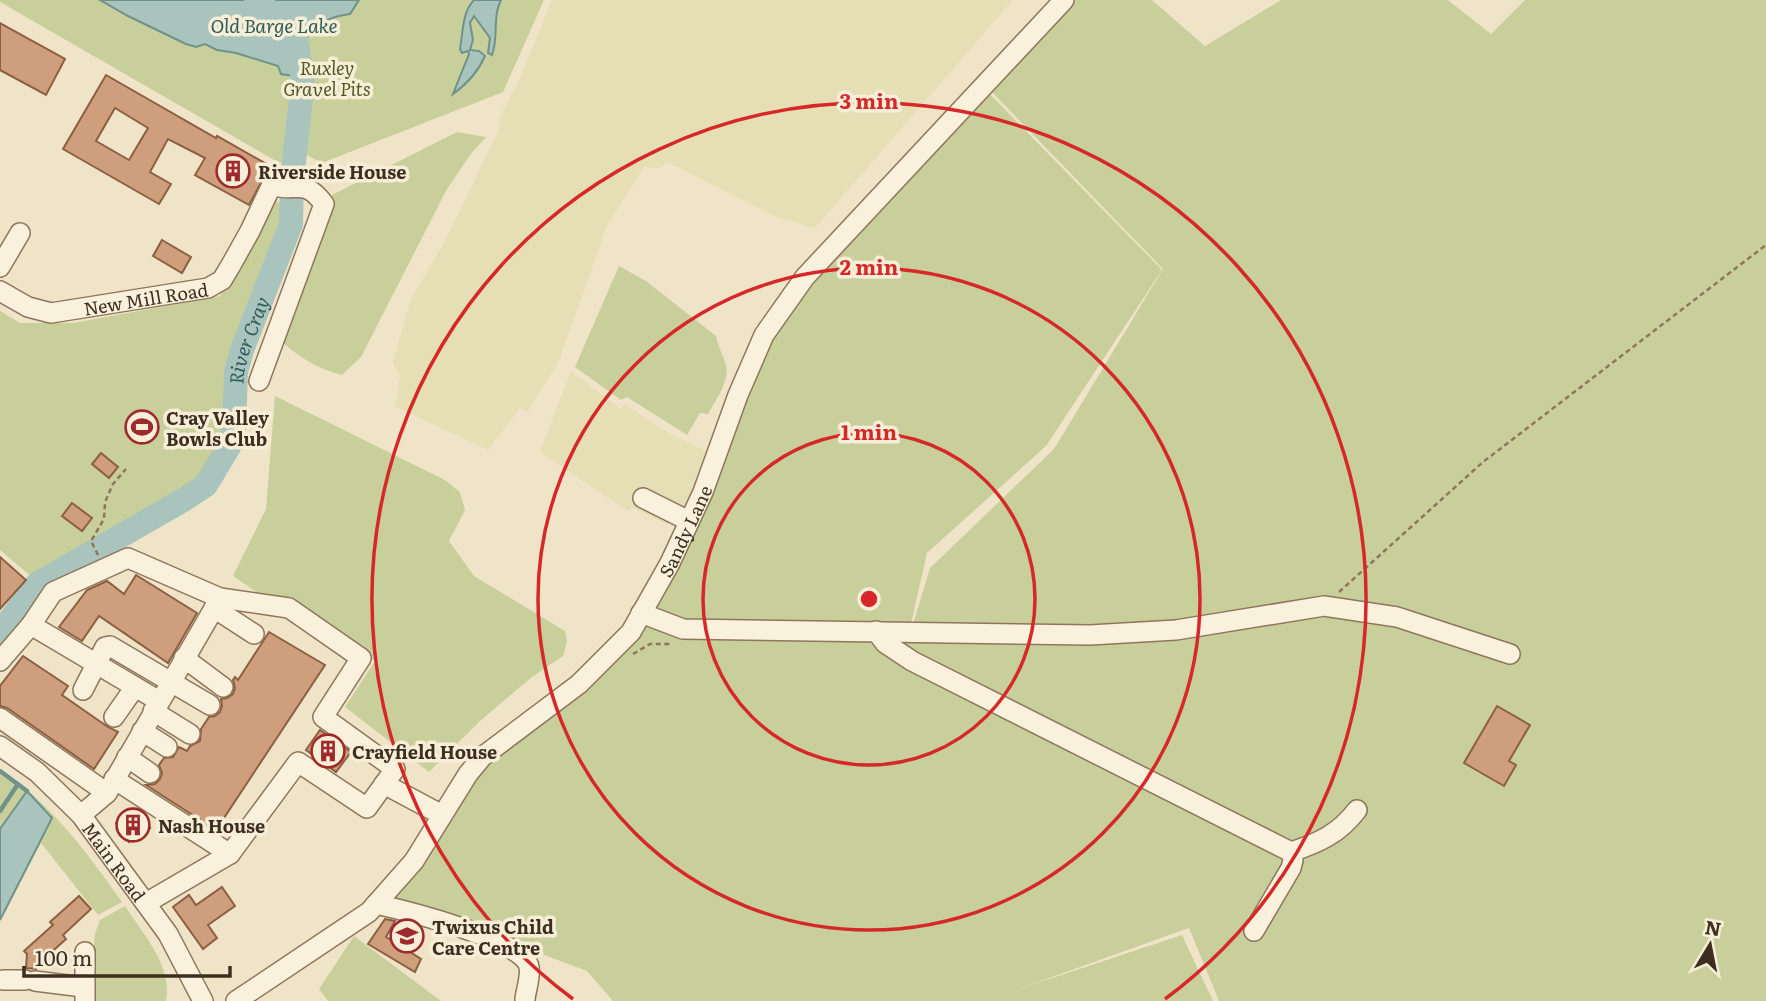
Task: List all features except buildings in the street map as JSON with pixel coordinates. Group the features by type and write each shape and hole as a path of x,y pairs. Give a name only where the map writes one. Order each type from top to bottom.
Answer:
{"street":[{"name":"Sandy Lane","path":"236,1001 369,912 414,862 468,774 482,757 579,684 631,632 703,492 738,395 764,335 805,277 1064,0"},
{"name":"New Mill Road","path":"0,291 28,307 51,313 208,288 222,280 250,231 282,184 317,195 324,204 259,381"},
{"path":"0,267 20,233"},
{"path":"643,498 689,521"},
{"path":"0,662 31,625 53,592 128,558 217,603 254,634"},
{"path":"81,815 110,786 217,603"},
{"path":"146,902 230,854 298,762 367,808 395,769 323,717 361,659 289,608 217,603"},
{"path":"641,614 683,629 1090,635 1176,630 1324,606 1397,617 1510,654"},
{"path":"31,625 135,687 190,734"},
{"path":"876,631 886,643 912,661 1291,852 1291,868 1254,931"},
{"path":"83,690 105,647 110,646 210,705"},
{"path":"184,658 223,687"},
{"path":"114,717 135,687"},
{"path":"0,718 110,786 230,854"},
{"path":"142,731 167,747"},
{"name":"Main Road","path":"0,746 45,779 81,815 174,944 203,1001"},
{"path":"127,757 150,773"},
{"path":"384,784 442,815"},
{"path":"1291,852 1325,840 1347,824 1357,810"},
{"path":"376,904 447,923 500,942 523,956 530,967 525,999"},
{"path":"3,979 30,981 84,994 85,952"}],"path":[{"path":"1324,606 1483,462 1766,245"},
{"path":"99,557 91,541 104,519 105,502 113,484 126,469"},
{"path":"630,656 650,644 677,644"}],"shaded area":[{"path":"552,0 1013,0 815,228 776,217 667,162 661,168 644,167 607,226 559,361 528,411 520,408 488,450 395,406 400,377 393,362 411,299 446,239 498,132 500,117 520,78"},
{"path":"571,371 620,409 625,404 665,431 706,451 690,495 681,511 678,511 668,525 631,507 628,511 540,452"}],"green space":[{"name":"Ruxley Gravel Pits","path":"0,0 544,0 503,92 322,163 286,144 288,165 276,161"},
{"path":"1072,0 1152,0 1205,46 1281,0 1448,0 1491,34 1525,0 1766,0 1766,1001 1219,1001 1189,928 1016,990 1182,935 1213,1001 613,1001 587,971 394,899 420,863 469,775 645,618 910,634 930,568 1054,449 1163,269 987,87"},
{"path":"984,88 1162,270 1046,446 927,553 911,624 685,626 647,611 765,335"},
{"path":"457,132 486,137 447,189 361,357 342,375 318,366 283,343 331,209 332,195"},
{"path":"271,200 288,205 286,222 239,352 232,378 230,427 219,456 205,475 34,579 0,550 0,311 20,323 73,323 220,296"},
{"path":"619,266 646,281 716,336 727,368 725,382 708,414 700,413 687,435 627,397 621,400 575,367"},
{"path":"275,396 445,480 460,492 465,510 449,541 474,576 565,631 567,642 563,656 532,677 480,721 429,772 345,707 375,661 292,602 262,596 233,576 266,509"},
{"path":"0,769 52,814 81,847 122,902 98,915 41,843 0,921"},
{"path":"125,906 161,963 167,988 166,1001 89,1001 95,934 100,920"},
{"path":"354,936 441,1001 328,1001 319,989"}],"water":[{"name":"Old Barge Lake","path":"100,0 359,0 350,14 322,22 311,31 306,44 308,78 281,74 278,66 217,50 205,44 196,47 186,44"},
{"path":"474,0 501,0 494,48 492,55 488,53 490,38 474,16 470,23 473,40 470,50 479,51 485,56 472,77 453,94 469,54 468,51 462,53 460,49 465,17"},
{"path":"27,791 52,818 0,920 0,829"}],"waterway":[{"name":"River Cray","path":"0,633 37,584 206,485 230,445 234,428 236,372 242,350 291,224 292,179 303,80 295,33 256,0"},
{"path":"0,771 27,791"},
{"path":"0,811 18,784"}],"place":[{"name":"Riverside House","path":"233,171"},
{"name":"Cray Valley Bowls Club","path":"142,427"},
{"name":"Crayfield House","path":"328,751"},
{"name":"Nash House","path":"133,825"},
{"name":"Twixus Child Care Centre","path":"407,936"}]}
